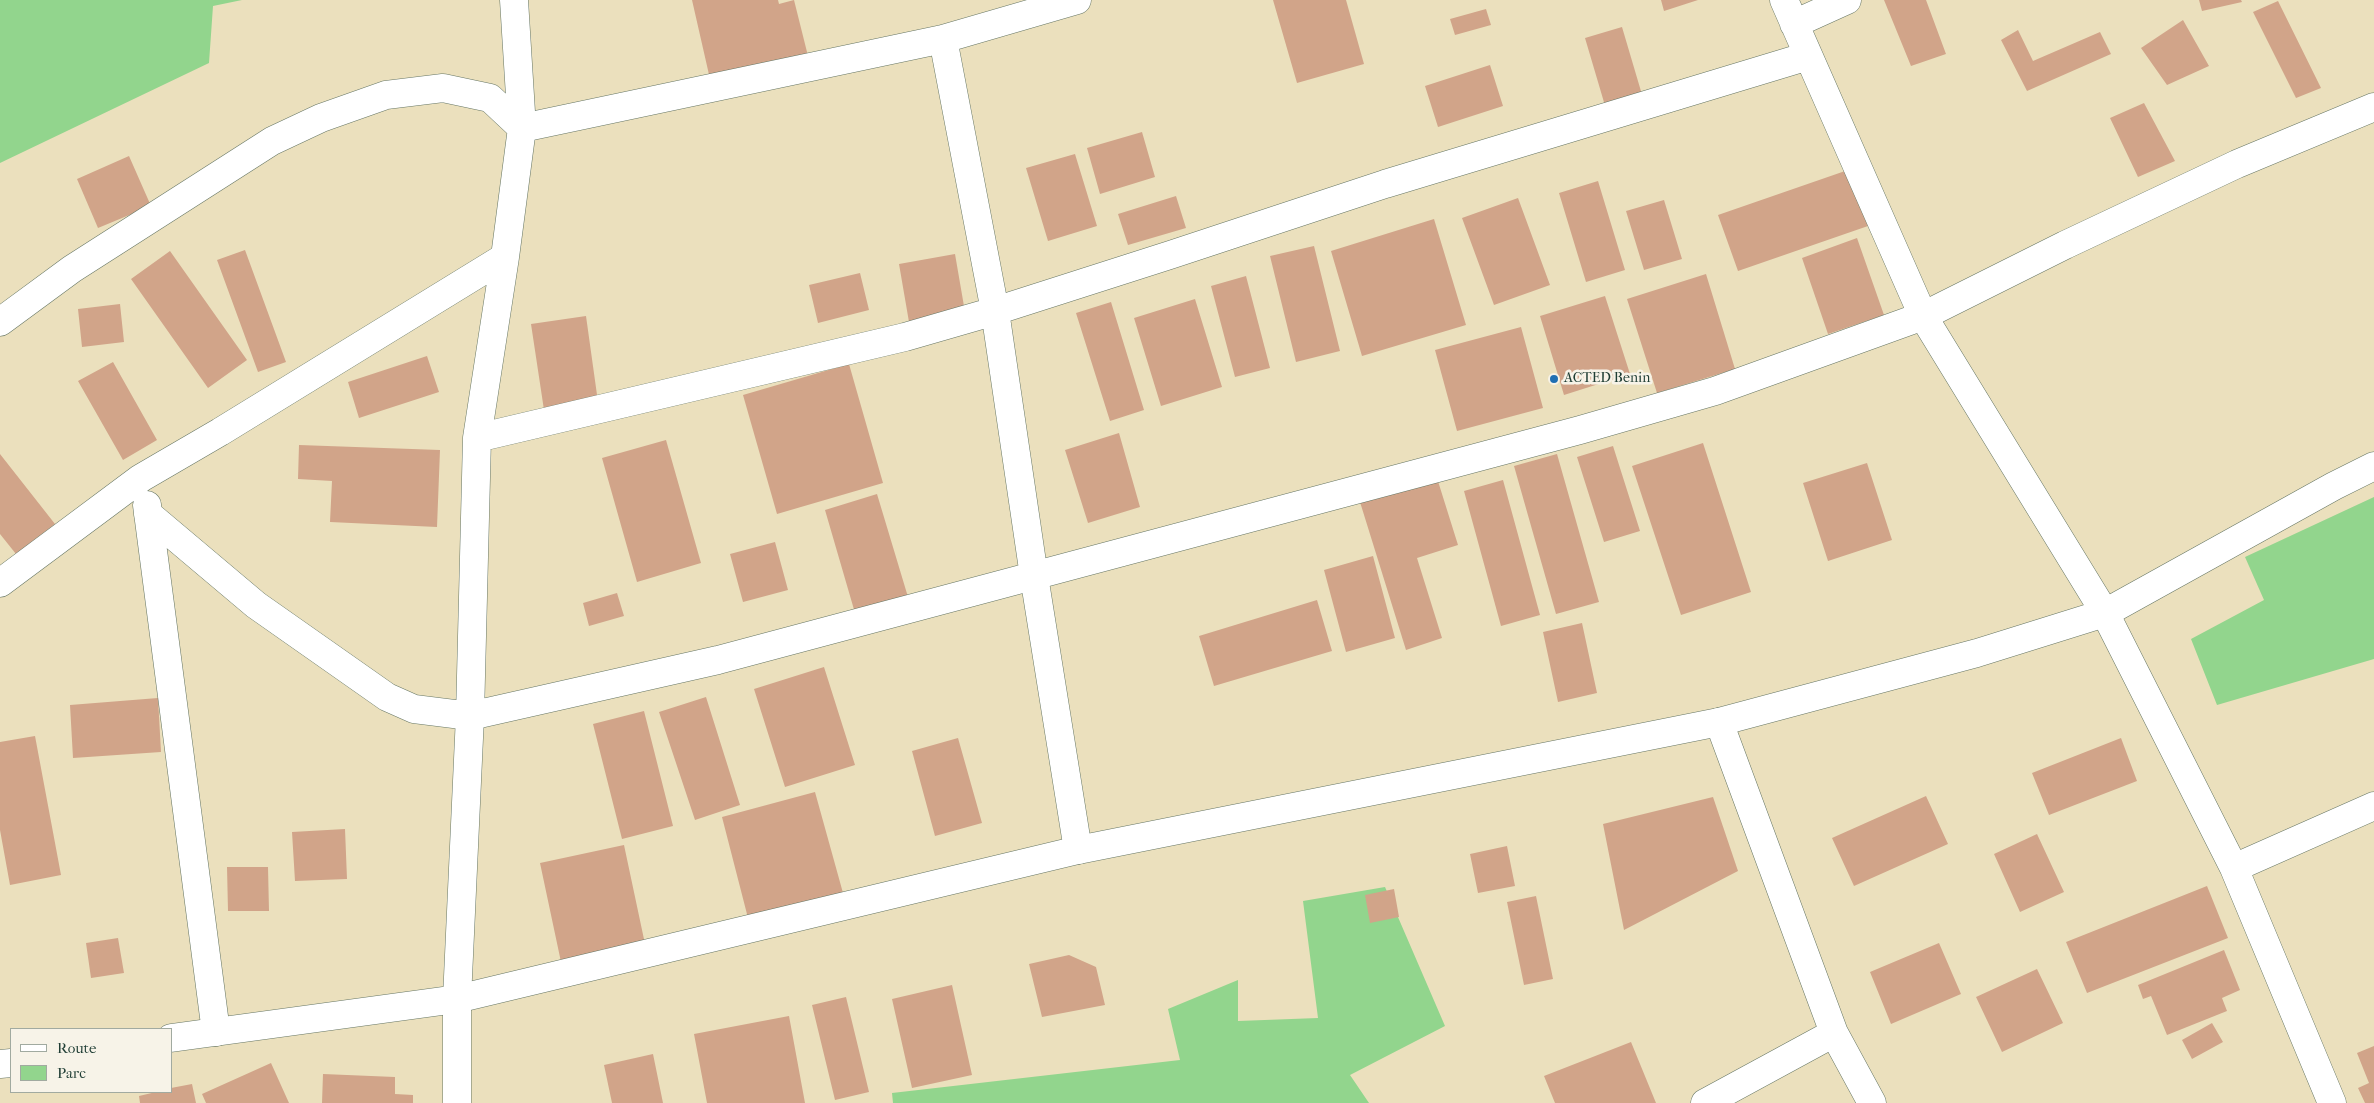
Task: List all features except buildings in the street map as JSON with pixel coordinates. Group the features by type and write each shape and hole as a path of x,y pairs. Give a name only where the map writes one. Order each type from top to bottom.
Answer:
{"street":[{"path":"457,1103 457,999 470,716 477,438 505,257 522,128 514,0"},
{"path":"522,128 943,39 1077,0"},
{"path":"1846,0 1789,12 1923,316 2105,612 2234,868 2332,1103"},
{"path":"943,39 995,310 1034,576 1078,850"},
{"path":"477,438 857,349 995,310 1385,184 1808,56"},
{"path":"0,322 72,269 272,141 321,118 386,94 443,88 490,98 522,128"},
{"path":"148,514 256,605 387,697 414,709 470,716 718,660 1653,410 1715,391 1923,316 2064,245 2237,164 2374,107"},
{"path":"0,583 141,478 220,432 505,257"},
{"path":"172,1038 457,999 1078,850 1719,722 1976,653 2105,612 2334,486 2374,466"},
{"path":"141,478 148,514 216,1032"},
{"path":"1719,722 1834,1033 1872,1103"},
{"path":"2234,868 2374,806"},
{"path":"1706,1103 1834,1033"}],"green space":[{"path":"0,0 242,0 213,6 209,63 0,163"},
{"path":"2374,497 2374,659 2217,705 2191,639 2264,600 2245,557"},
{"path":"1385,887 1445,1026 1350,1075 1369,1103 893,1103 892,1093 1180,1060 1168,1009 1238,980 1238,1021 1318,1018 1303,901"}],"place":[{"name":"ACTED Benin","path":"1554,379"}]}
